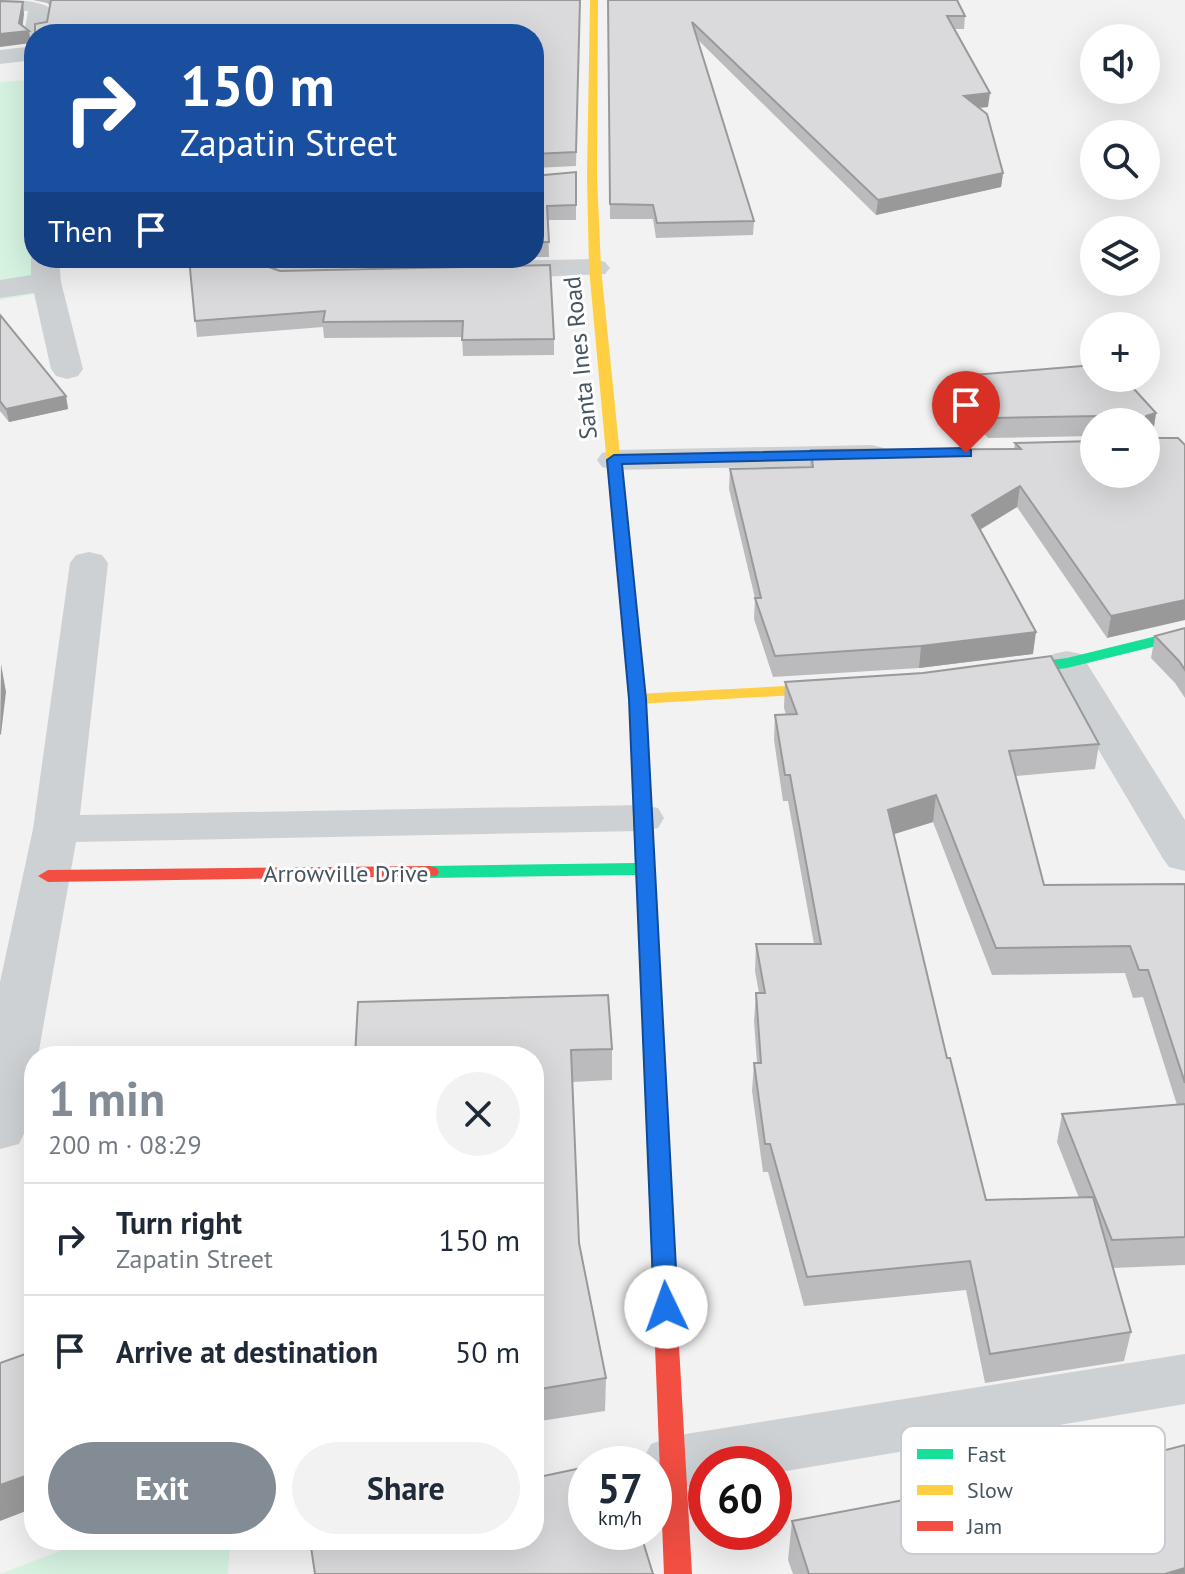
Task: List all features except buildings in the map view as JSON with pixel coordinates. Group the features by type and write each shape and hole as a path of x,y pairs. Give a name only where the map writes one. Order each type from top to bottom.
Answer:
{"main road":[{"name":"Santa Ines Road","path":"594,0 592,176 595,268 637,699 678,1574"},
{"path":"972,676 1067,663 1185,634"},
{"path":"637,699 869,686"},
{"name":"Arrowville Drive","path":"48,876 645,869"}],"street":[{"path":"0,4 25,3 39,8 37,24"},
{"path":"0,57 24,54"},
{"path":"563,177 592,176"},
{"path":"280,268 281,274 360,273"},
{"path":"454,271 595,268"},
{"path":"0,289 46,270 67,369"},
{"path":"614,460 905,454"},
{"path":"0,1130 12,994 48,876 89,563"},
{"path":"1067,663 1185,857"},
{"name":"Arrowville Drive","path":"56,829 642,818"},
{"path":"415,873 417,824"},
{"path":"238,873 246,826"},
{"path":"673,1463 1185,1379"}],"green space":[{"path":"24,80 24,268 35,268 39,293 0,300 0,82"},
{"path":"62,1550 229,1550 228,1574 0,1574"}],"traffic: fast":[{"path":"614,465 637,699 667,1346"},
{"path":"996,672 1067,663 1185,634"},
{"path":"430,872 645,869"}],"traffic: slow":[{"path":"594,0 592,176 595,268 614,465"},
{"path":"637,699 844,688"}],"traffic: jam":[{"path":"48,876 430,872"},
{"path":"667,1346 678,1574"}],"route":[{"path":"666,1307 637,699 614,460 966,453"}]}
